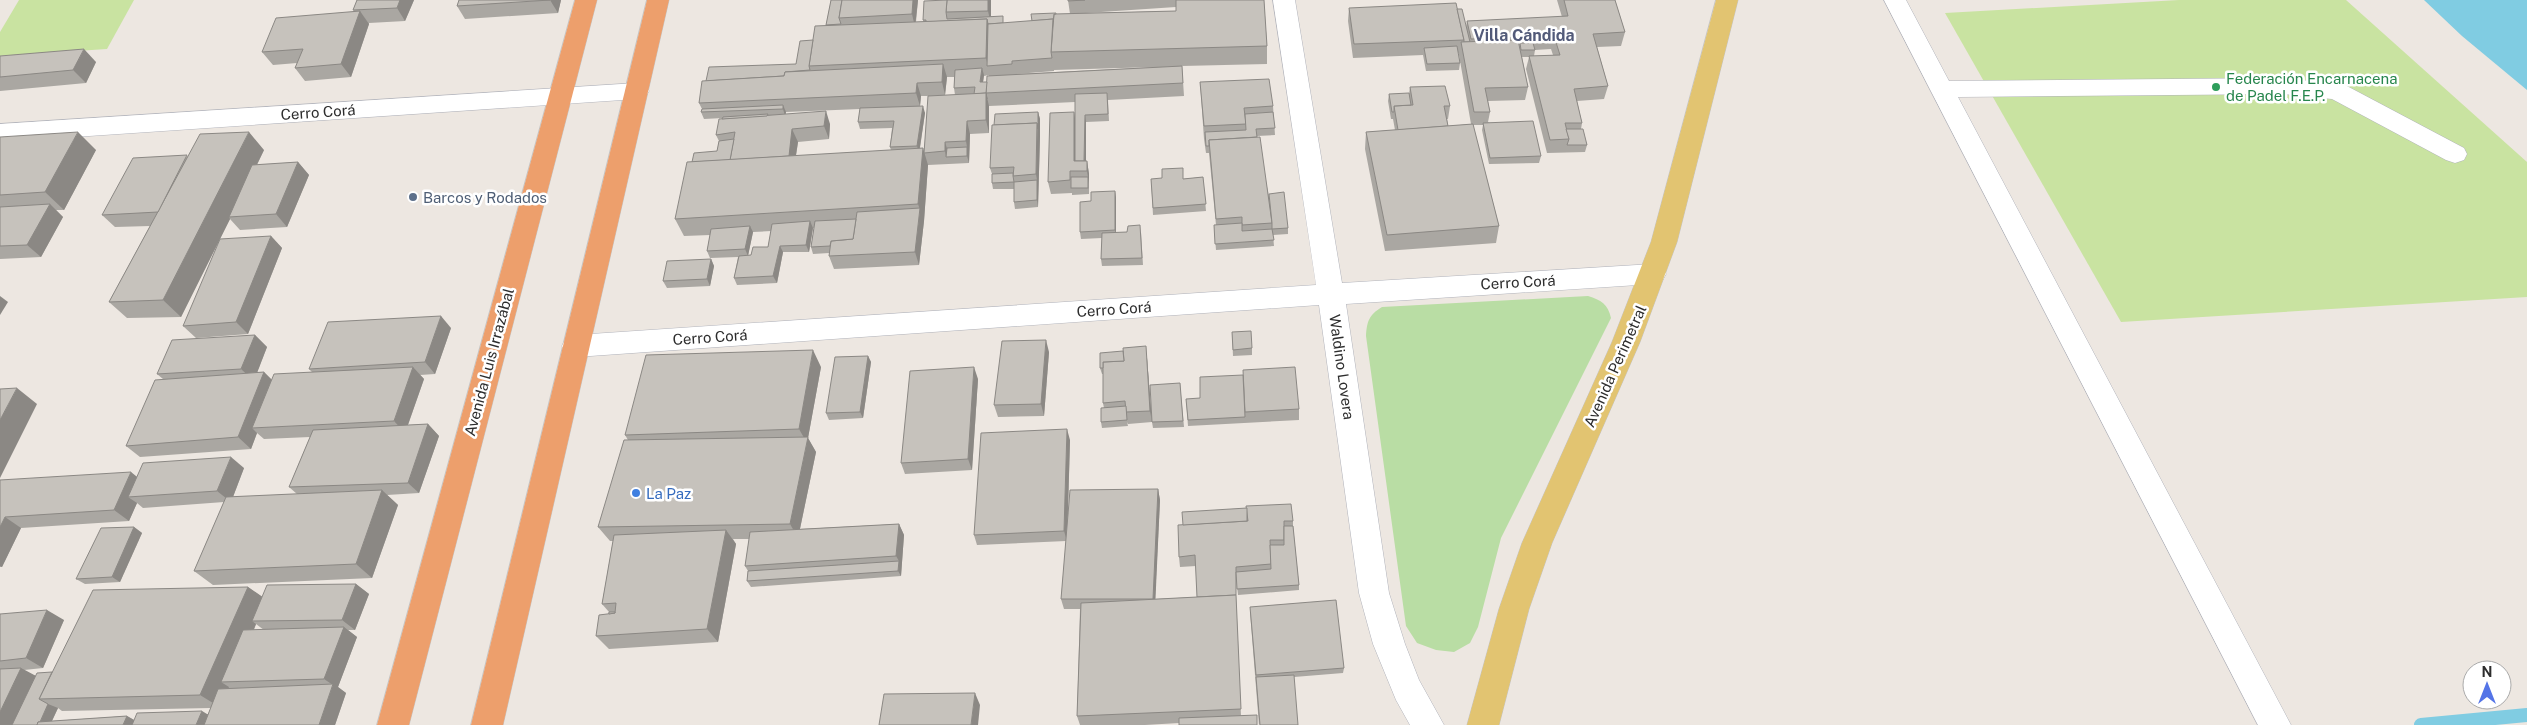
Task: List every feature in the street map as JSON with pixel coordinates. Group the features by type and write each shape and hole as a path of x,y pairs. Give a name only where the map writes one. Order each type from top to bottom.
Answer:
{"highway":[{"name":"Avenida Luis Irrazábal","path":"393,725 586,0"},
{"path":"487,725 658,0"}],"main road":[{"name":"Avenida Perimetral","path":"1483,725 1514,609 1537,542 1626,342 1653,274 1673,211 1727,0"}],"street":[{"name":"Waldino Lovera","path":"1284,0 1331,294 1374,593 1389,644 1408,689 1428,725"},
{"path":"1895,0 2275,725"},
{"path":"1940,89 2273,86 2325,88 2351,98 2455,154"},
{"name":"Cerro Corá","path":"0,133 637,91"},
{"name":"Cerro Corá","path":"576,346 1331,294 1653,274"}],"green space":[{"path":"19,0 134,0 107,49 0,56 0,32"},
{"name":"Federación Encarnacena de Padel F.E.P.","path":"2179,0 2346,0 2527,162 2527,297 2121,322 1945,13"},
{"path":"1588,296 1603,303 1608,309 1611,318 1501,538 1478,627 1470,643 1454,652 1436,650 1417,643 1406,626 1366,336 1370,319 1382,307"}],"water":[{"path":"2424,0 2527,0 2527,90 2462,36"}],"building":[{"path":"357,0 400,0 397,8 353,10"},
{"path":"459,0 550,0 457,6"},
{"path":"831,0 842,0 839,18 841,24 826,25"},
{"path":"842,0 913,0 912,14 839,18"},
{"path":"947,0 988,0 988,11 946,12"},
{"path":"947,0 947,19 1003,16 1003,23 988,24 987,19 926,22 926,20 923,20 924,1"},
{"path":"1176,0 1264,0 1267,46 1051,52 1054,14 1176,11"},
{"path":"1564,0 1615,0 1625,32 1593,34 1608,86 1574,89 1582,123 1565,123 1569,139 1550,140 1529,56 1560,55 1554,36 1471,39 1467,21 1568,16"},
{"path":"1456,3 1464,40 1354,44 1349,8"},
{"path":"1457,9 1462,9 1470,42 1464,42"},
{"path":"360,11 341,64 295,68 303,49 262,52 276,18"},
{"path":"1056,13 1054,14 1053,22 1053,19 1032,21 1031,14"},
{"path":"987,19 986,58 809,66 815,26"},
{"path":"1053,19 1052,58 1012,61 1012,64 987,66 988,24"},
{"path":"813,40 810,70 785,72 784,76 706,81 709,67 796,64 800,41"},
{"path":"1518,40 1528,87 1485,88 1490,112 1474,112 1461,42"},
{"path":"1520,43 1533,43 1535,50 1521,50"},
{"path":"1457,46 1460,63 1427,64 1424,48"},
{"path":"84,49 73,70 0,77 0,56"},
{"path":"943,64 942,82 917,83 916,93 699,103 702,81 784,76 785,72"},
{"path":"1182,66 1183,83 986,93 987,76"},
{"path":"982,68 980,82 987,82 986,93 974,94 975,87 954,88 955,70"},
{"path":"1269,79 1273,106 1244,108 1246,124 1204,126 1200,82"},
{"path":"1445,86 1450,106 1444,106 1448,126 1398,130 1394,106 1413,105 1410,87"},
{"path":"986,93 986,120 967,121 966,141 945,142 945,151 924,153 928,96"},
{"path":"1107,93 1108,114 1085,115 1084,161 1075,161 1075,94"},
{"path":"1409,93 1411,105 1394,106 1394,112 1392,112 1389,94"},
{"path":"783,105 783,109 701,112 702,109"},
{"path":"923,106 917,146 890,147 894,121 858,122 860,108"},
{"path":"826,111 824,126 792,129 789,156 730,160 735,132 716,135 719,119"},
{"path":"1038,112 1038,129 1037,123 994,125 995,114"},
{"path":"1074,112 1074,161 1087,161 1087,171 1070,171 1070,180 1048,182 1050,113"},
{"path":"1273,112 1275,128 1256,129 1257,137 1209,140 1209,146 1206,146 1205,132 1246,130 1245,114"},
{"path":"768,114 767,116 722,119 723,117"},
{"path":"1533,121 1541,156 1490,158 1483,123"},
{"path":"1037,123 1036,174 1013,176 1014,167 990,168 992,125"},
{"path":"1473,124 1499,226 1387,235 1366,132"},
{"path":"1566,129 1583,129 1587,145 1567,145 1569,139"},
{"path":"78,132 45,192 0,195 0,137"},
{"path":"249,132 163,300 109,302 200,134"},
{"path":"1260,137 1272,223 1242,225 1242,217 1216,219 1209,140"},
{"path":"734,139 730,160 692,162 694,153 717,151 719,141"},
{"path":"967,147 967,156 946,157 947,148"},
{"path":"923,148 918,204 675,219 687,162"},
{"path":"187,155 158,212 102,215 133,158"},
{"path":"298,162 276,214 229,217 252,165"},
{"path":"1183,168 1183,179 1203,177 1206,204 1153,208 1151,179 1162,178 1162,169"},
{"path":"1013,173 1014,182 992,183 992,174"},
{"path":"1071,177 1088,177 1088,188 1071,188"},
{"path":"1037,180 1037,200 1014,202 1014,182"},
{"path":"1115,191 1115,230 1080,232 1080,202 1091,201 1091,192"},
{"path":"1284,192 1288,228 1272,229 1269,194"},
{"path":"50,204 27,245 0,246 0,207"},
{"path":"920,208 915,252 829,256 831,241 853,239 857,212"},
{"path":"856,219 853,239 831,241 830,246 811,247 815,221"},
{"path":"810,221 806,245 780,246 773,276 734,278 739,256 751,255 753,247 768,247 772,224"},
{"path":"1242,223 1242,231 1272,229 1274,240 1215,244 1214,225"},
{"path":"1140,225 1142,258 1101,259 1102,233 1127,232 1128,226"},
{"path":"750,226 745,249 707,251 711,229"},
{"path":"271,236 236,322 183,326 220,239"},
{"path":"711,259 707,279 663,281 667,261"},
{"path":"441,316 425,362 309,369 328,322"},
{"path":"1251,331 1252,348 1233,350 1232,332"},
{"path":"255,335 241,369 157,374 172,340"},
{"path":"1046,340 1041,404 994,405 1002,341"},
{"path":"1146,346 1150,411 1126,412 1125,401 1103,403 1103,362 1124,361 1123,348"},
{"path":"813,350 799,429 625,435 646,355"},
{"path":"1123,351 1124,361 1103,362 1103,368 1100,368 1100,353"},
{"path":"868,356 860,412 826,413 835,357"},
{"path":"413,367 394,421 252,428 274,374"},
{"path":"974,367 968,459 901,463 910,371"},
{"path":"1295,367 1299,409 1245,412 1243,370"},
{"path":"264,372 238,437 126,446 155,380"},
{"path":"1243,375 1245,417 1188,420 1186,399 1200,398 1200,377"},
{"path":"1180,383 1183,421 1152,422 1150,385"},
{"path":"17,388 0,420 0,389"},
{"path":"1126,406 1127,420 1101,422 1101,408"},
{"path":"428,424 408,483 289,487 313,430"},
{"path":"1067,429 1064,531 974,535 981,433"},
{"path":"808,437 790,524 598,527 624,440"},
{"path":"231,457 217,491 128,497 143,463"},
{"path":"131,472 114,510 5,517 0,527 0,480"},
{"path":"1158,489 1153,599 1061,599 1070,490"},
{"path":"382,490 356,564 194,571 226,497"},
{"path":"1291,504 1293,521 1284,521 1284,540 1270,540 1271,564 1236,567 1236,595 1197,597 1195,555 1179,557 1178,525 1248,521 1246,506"},
{"path":"1247,508 1247,521 1183,525 1182,512"},
{"path":"899,524 896,556 745,566 750,532"},
{"path":"1284,526 1293,526 1299,585 1237,589 1236,572 1271,569 1270,545 1284,545"},
{"path":"134,527 112,577 76,579 101,528"},
{"path":"726,530 707,629 596,636 599,615 615,613 616,603 602,604 614,535"},
{"path":"899,561 898,571 747,581 748,571"},
{"path":"356,584 342,620 252,621 267,585"},
{"path":"248,587 200,695 39,699 93,590"},
{"path":"1236,595 1241,709 1077,716 1081,603"},
{"path":"1336,600 1344,668 1256,675 1250,607"},
{"path":"47,610 26,658 0,661 0,614"},
{"path":"344,627 324,679 221,682 243,630"},
{"path":"21,668 0,712 0,669"},
{"path":"52,672 39,699 48,704 40,722 37,725 12,725 37,673"},
{"path":"1294,675 1298,725 1260,725 1256,677"},
{"path":"333,684 319,725 204,725 218,689"},
{"path":"975,693 971,725 879,725 884,694"},
{"path":"202,711 196,725 132,725 137,713"},
{"path":"1257,715 1257,725 1179,725 1179,718"},
{"path":"127,716 123,725 37,725 38,722"}],"waterway":[{"path":"2421,725 2527,715"}],"place":[{"name":"Federación Encarnacena de Padel F.E.P.","path":"2216,87"},
{"name":"Barcos y Rodados","path":"413,197"},
{"name":"La Paz","path":"636,493"}],"district":[{"name":"Villa Cándida","path":"1524,35"}]}
